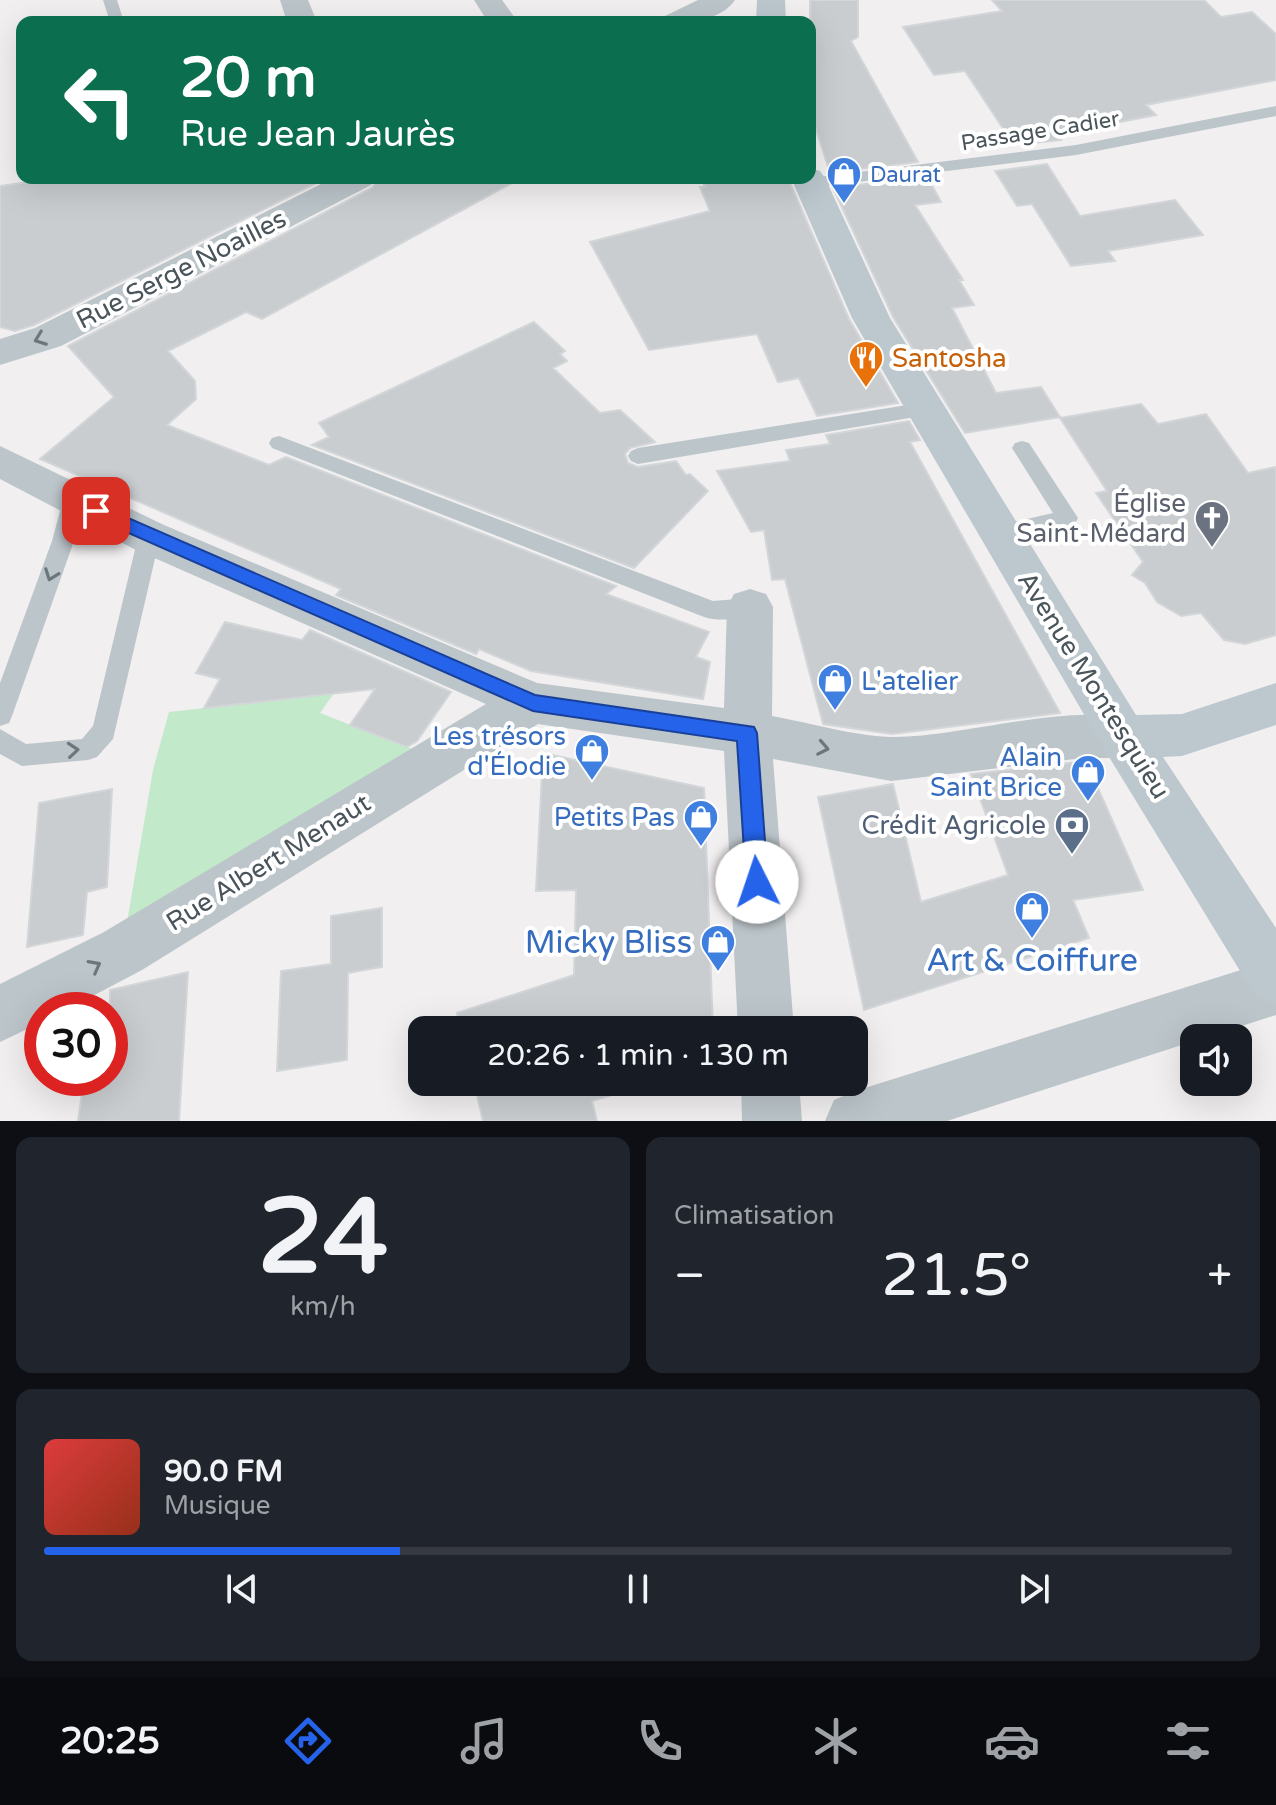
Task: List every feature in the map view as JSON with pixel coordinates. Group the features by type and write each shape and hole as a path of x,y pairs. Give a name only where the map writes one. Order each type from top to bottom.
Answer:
{"main road":[{"name":"Avenue Montesquieu","path":"811,184 871,318 1123,737 1276,977"},
{"path":"1123,737 1182,735 1276,704"}],"street":[{"path":"688,16 721,0"},
{"name":"Rue Serge Noailles","path":"0,352 48,337 347,184"},
{"path":"0,461 149,537 533,703 747,733 891,759 1083,737 1123,737"},
{"path":"750,607 747,733 765,1016"},
{"name":"Rue Albert Menaut","path":"0,1014 123,951 420,768 533,703"},
{"path":"855,1121 1276,987"},
{"path":"771,1096 772,1121"}],"lane":[{"name":"Passage Cadier","path":"816,179 1076,150 1276,111"},
{"path":"638,456 926,409"},
{"path":"279,443 712,610 750,607"},
{"path":"1000,533 1067,518 1022,448"},
{"path":"0,716 63,541 74,500"},
{"path":"0,740 22,755 88,749 104,731 149,537"}],"green space":[{"path":"360,656 320,713 412,749 125,934 153,770 169,712 302,697"}],"building":[{"path":"810,0 858,0 858,37 851,41 918,162 830,173 816,130 816,16 810,16"},
{"path":"992,0 1204,0 1221,17 1252,12 1276,34 1276,80 1146,105 1156,115 1057,134 1061,140 1014,145 965,71 934,75 903,27 1002,11"},
{"path":"1047,164 1080,216 1175,200 1203,235 1108,251 1115,261 1071,266 1032,204 1017,206 995,171"},
{"path":"927,176 941,202 915,205 963,280 959,280 974,305 952,308 996,393 1041,387 1060,417 965,433 893,317 833,188"},
{"path":"314,184 34,325 15,331 0,327 0,186"},
{"path":"375,184 510,184 262,319 246,312 168,351 195,381 196,399 167,425 269,465 286,457 616,586 606,594 709,632 696,657 710,662 703,699 531,671 479,649 476,654 336,595 341,589 40,459 114,397 68,346"},
{"path":"704,184 791,184 849,319 898,403 817,416 799,378 778,382 757,334 649,350 590,242 710,211 700,187 705,187"},
{"path":"534,322 565,351 560,354 567,361 553,368 600,413 620,410 655,442 630,448 625,454 628,463 638,467 676,461 686,475 690,474 708,491 634,568 312,445 329,437 319,423"},
{"path":"1141,404 1158,424 1206,414 1248,473 1276,467 1276,635 1245,644 1224,640 1201,613 1181,616 1157,602 1145,583 1132,575 1143,562 1096,493 1107,491 1060,418"},
{"path":"909,421 920,440 910,442 1060,713 892,734 823,724 785,579 772,580 764,530 751,532 717,471 790,461 786,450 830,444 826,435"},
{"path":"225,622 302,640 310,630 451,692 417,741 407,747 350,725 375,689 204,708 220,679 196,673"},
{"path":"543,753 704,788 712,1016 458,1016 457,1013 574,975 576,890 536,891"},
{"path":"1086,761 1143,890 1073,900 1089,938 864,1010 818,797 893,784 921,902 1008,875 971,774"},
{"path":"112,789 107,887 87,892 83,935 27,947 39,803"},
{"path":"382,908 382,967 348,973 347,1060 277,1071 281,971 331,964 331,916"},
{"path":"188,972 179,1121 78,1121 81,1096 128,1096 128,992 110,990"},
{"path":"477,1096 608,1096 592,1101 597,1121 483,1121"}],"place":[{"name":"Daurat","path":"844,205"},
{"name":"Santosha","path":"866,389"},
{"name":"Église Saint-Médard","path":"1212,549"},
{"name":"L'atelier","path":"835,712"},
{"name":"Les trésors d'Élodie","path":"592,782"},
{"name":"Alain Saint Brice","path":"1088,803"},
{"name":"Petits Pas","path":"701,848"},
{"name":"Crédit Agricole","path":"1072,856"},
{"name":"Art & Coiffure","path":"1032,940"},
{"name":"Micky Bliss","path":"718,973"}],"route":[{"path":"96,511 149,537 533,703 747,733 757,882"}]}
